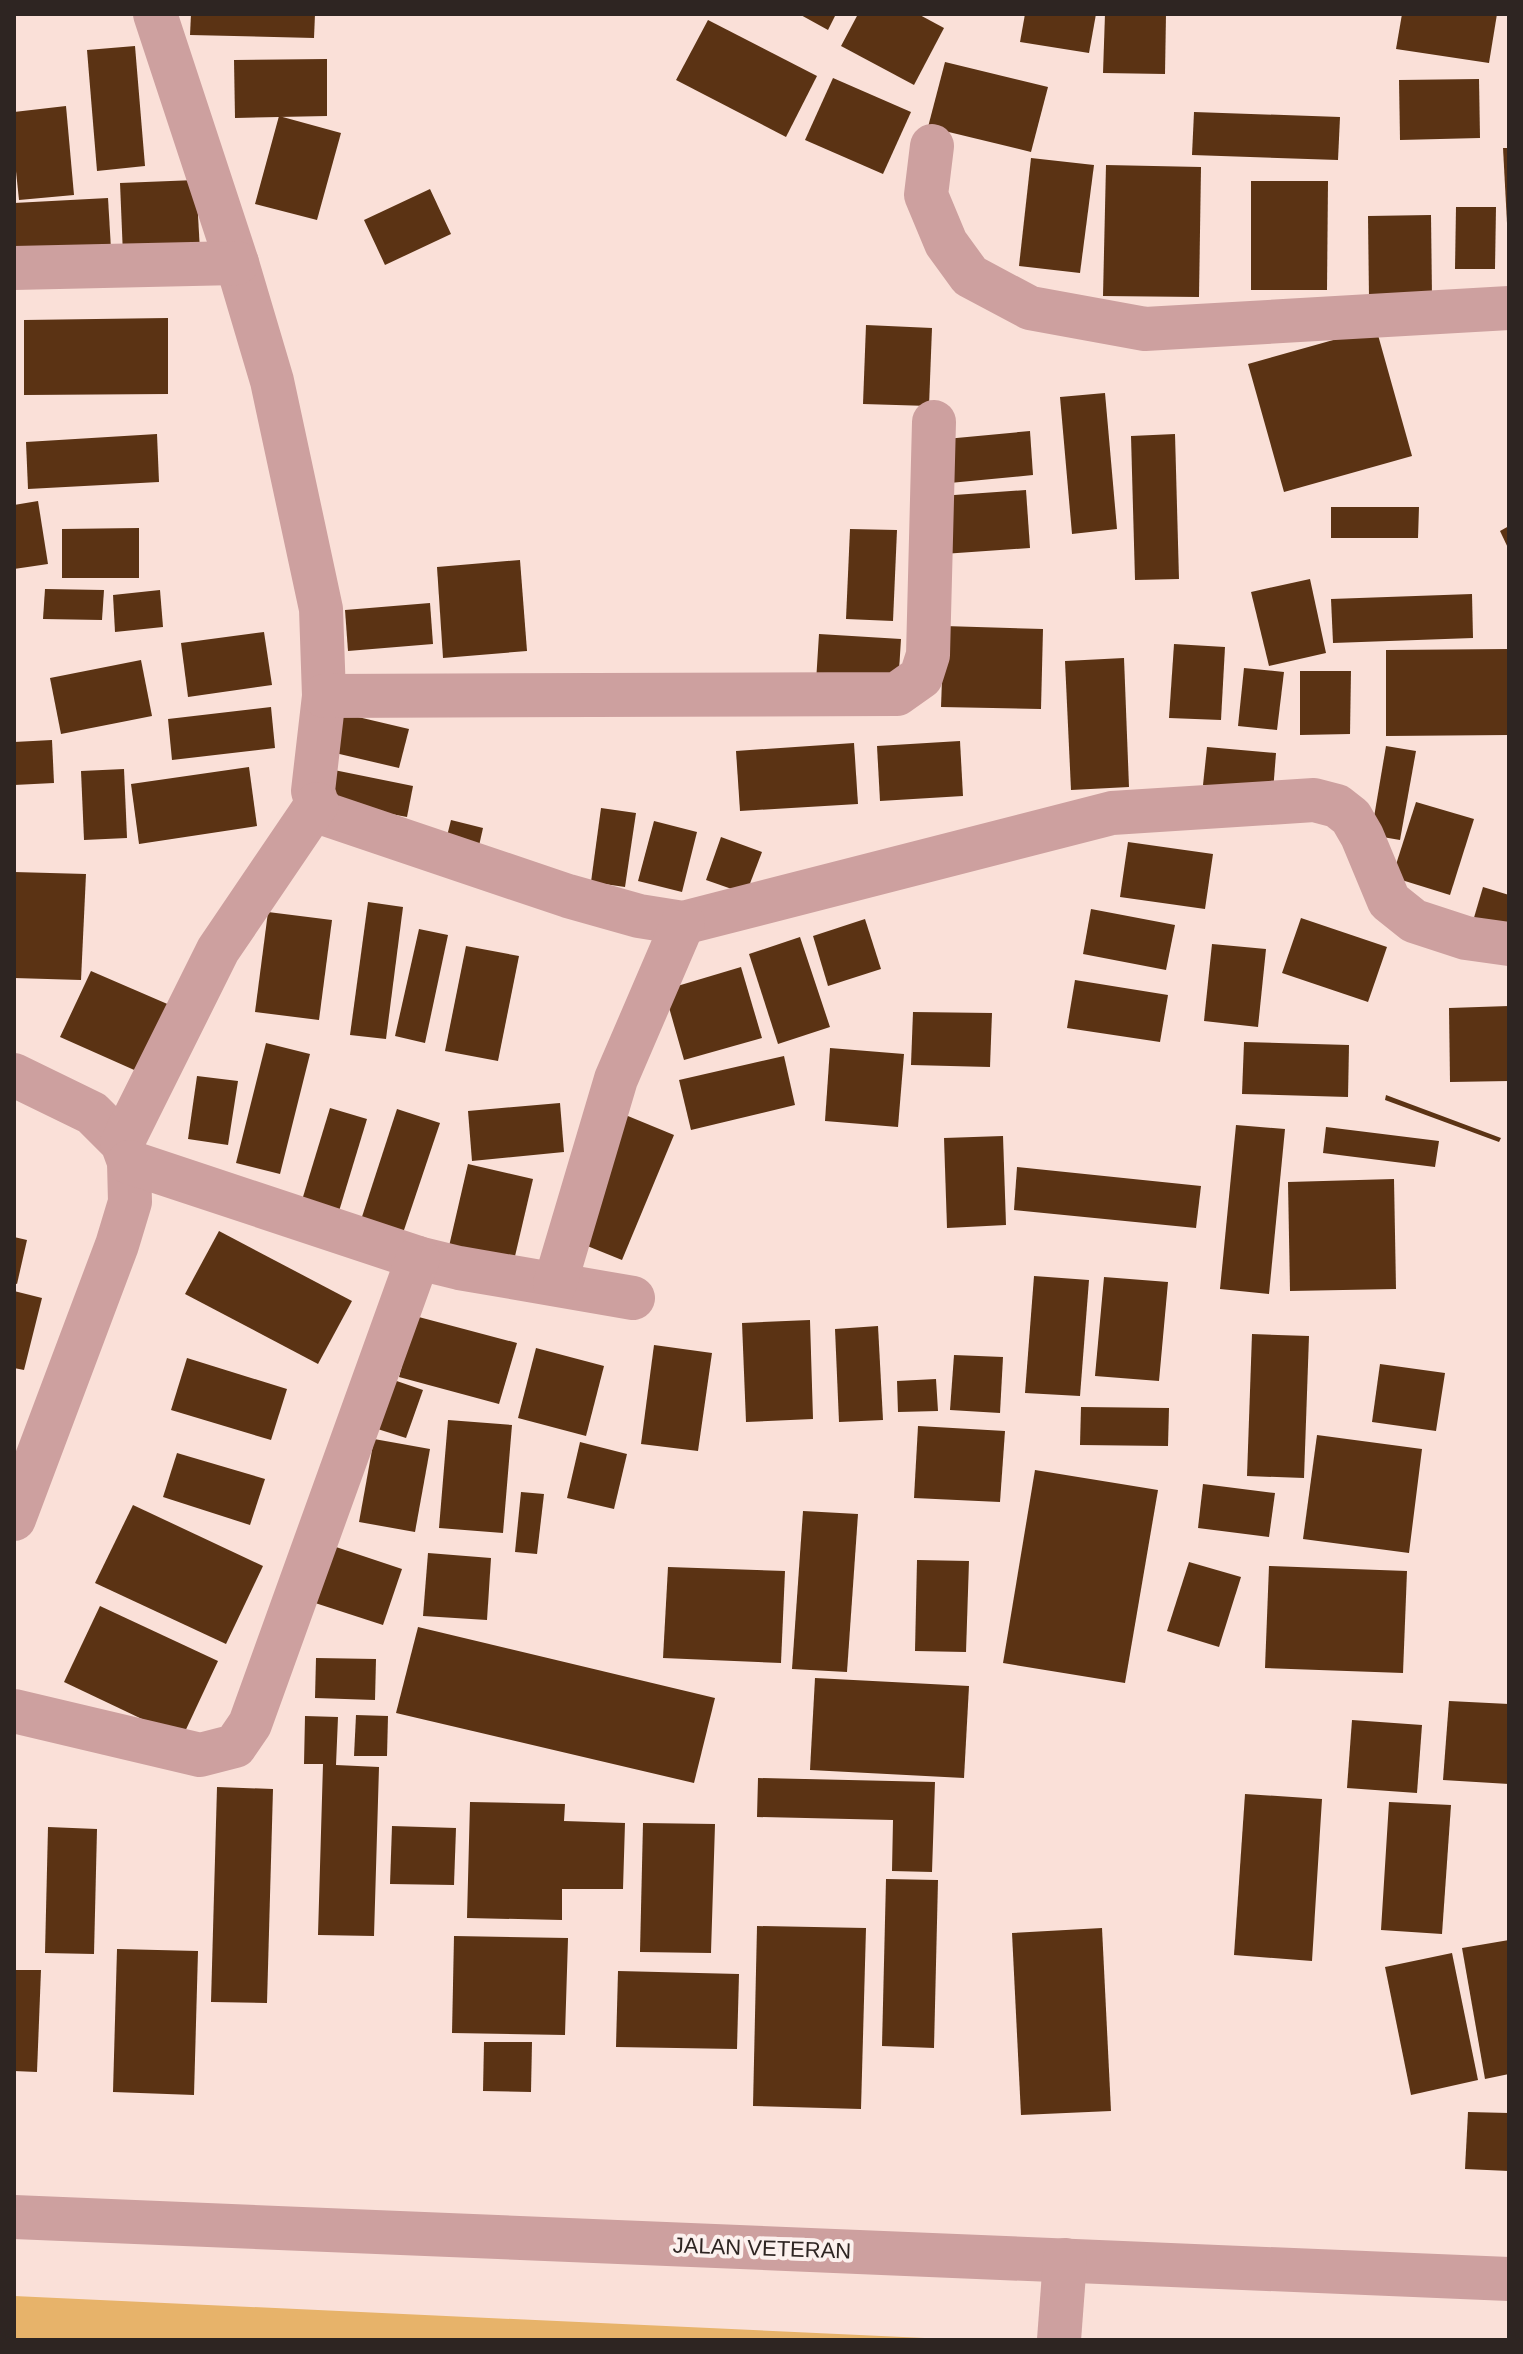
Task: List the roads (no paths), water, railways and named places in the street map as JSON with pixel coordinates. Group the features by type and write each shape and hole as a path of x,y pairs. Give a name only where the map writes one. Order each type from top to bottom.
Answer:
{"street":[{"path":"155,14 237,263 272,381 321,609 324,696 313,791 317,804 325,814 568,896 639,916 683,923 1112,813 1314,800 1337,806 1351,817 1389,901 1414,921 1466,938 1509,944"},
{"path":"932,146 926,195 946,243 970,276 1030,308 1145,329 1509,308"},
{"path":"14,268 237,263"},
{"path":"324,696 897,694 921,677 928,655 934,422"},
{"path":"14,1519 117,1245 130,1202 125,1153 218,950 317,804"},
{"path":"555,1284 616,1079 683,923"},
{"path":"14,1075 92,1113 125,1153 418,1258 633,1298"},
{"path":"14,1711 200,1755 235,1746 250,1724 418,1258"},
{"name":"JALAN VETERAN","path":"14,2217 1509,2279"},
{"path":"1059,2340 1065,2260"}]}
